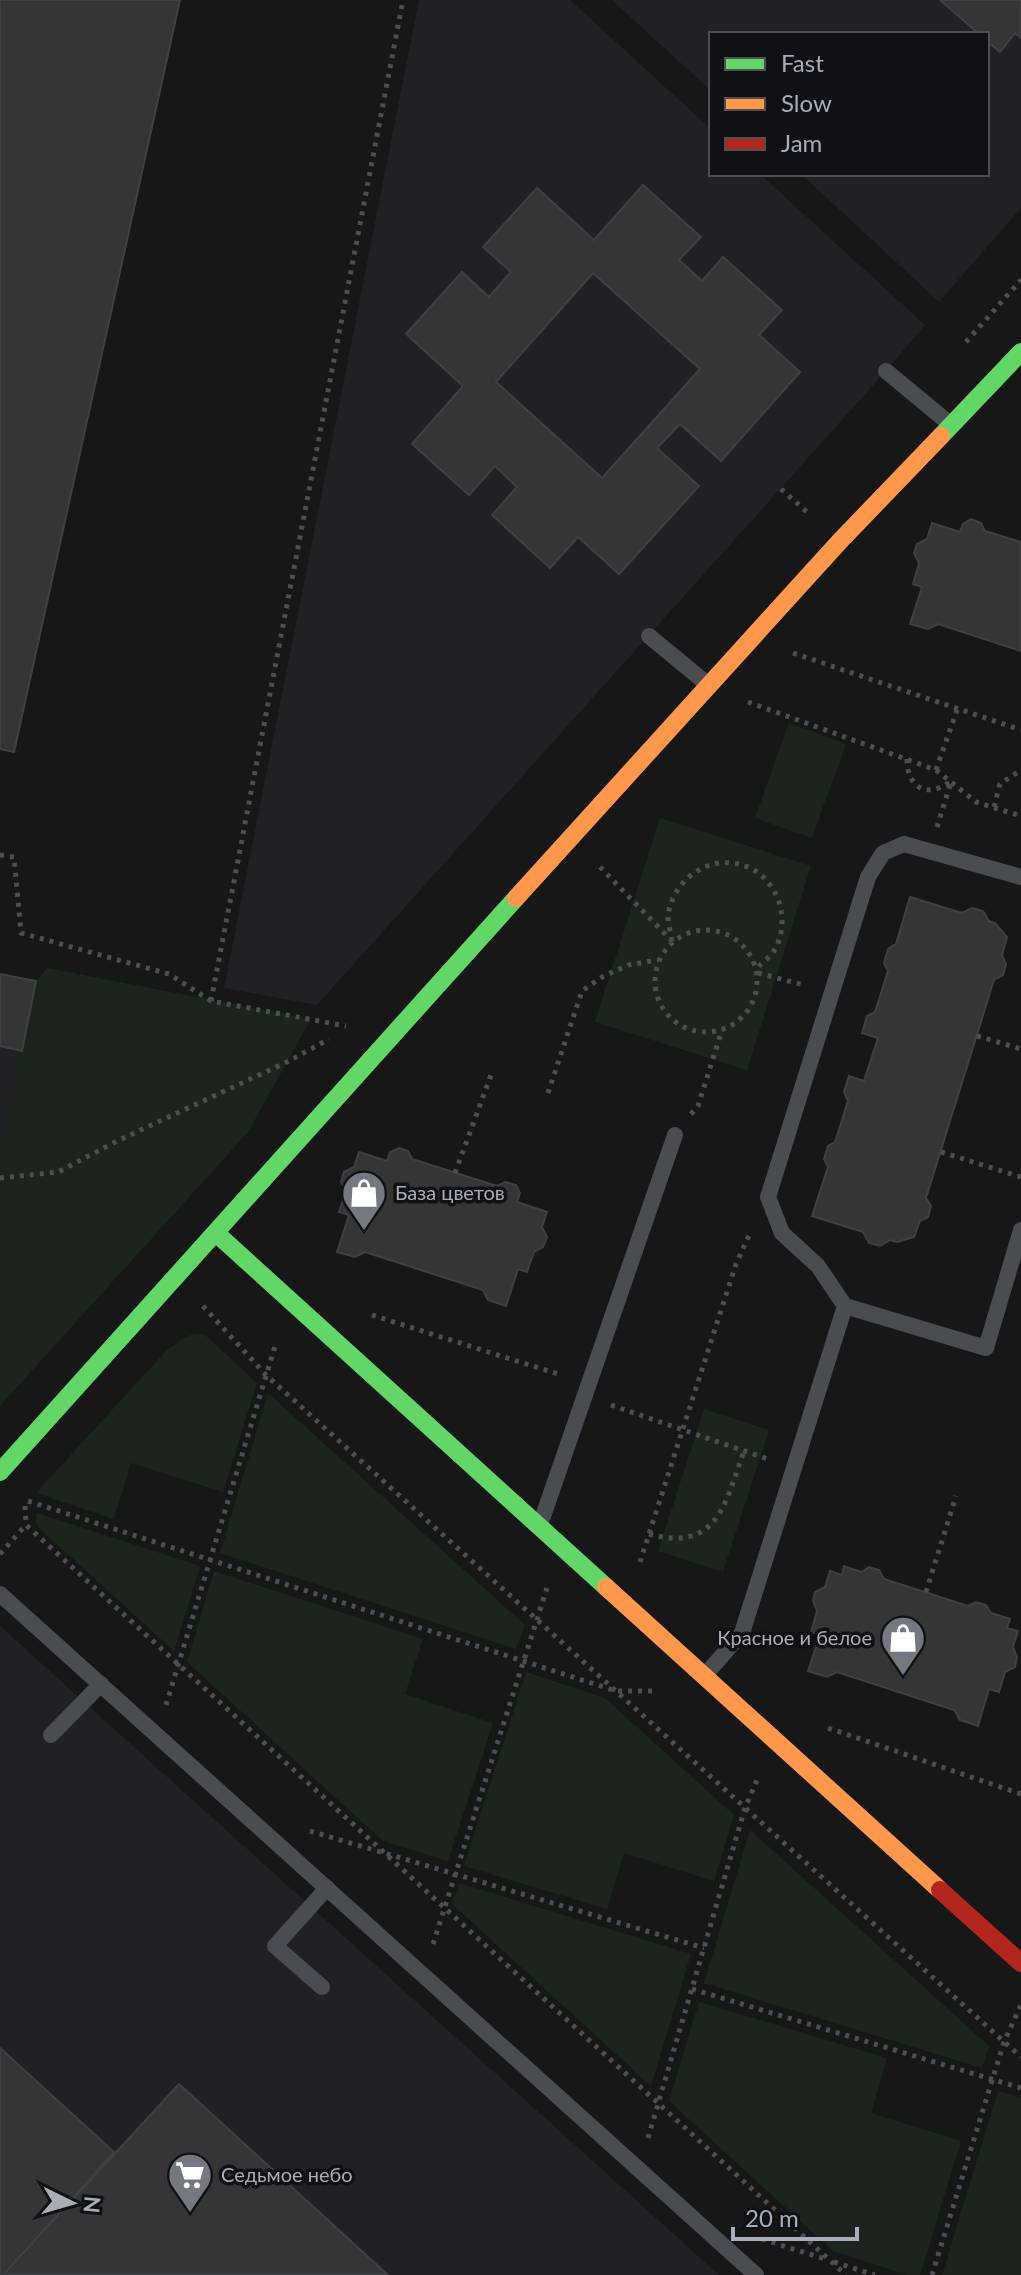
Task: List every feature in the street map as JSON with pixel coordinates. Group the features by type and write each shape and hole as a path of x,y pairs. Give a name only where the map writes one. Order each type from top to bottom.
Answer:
{"street":[{"path":"0,1472 708,685 840,541 1021,352"},
{"path":"217,1234 1021,1963"}],"lane":[{"path":"886,371 951,425"},
{"path":"649,636 708,685"},
{"path":"1021,877 904,844 883,853 868,877 768,1197 782,1233 818,1266 845,1306 986,1348 1021,1230"},
{"path":"540,1527 675,1135"},
{"path":"704,1676 742,1633 845,1306"},
{"path":"0,1594 756,2275"},
{"path":"51,1735 101,1684"},
{"path":"322,1987 275,1946 327,1888"}],"path":[{"path":"211,1001 403,0"},
{"path":"781,489 807,512"},
{"path":"788,651 1021,730"},
{"path":"743,700 936,770 976,802 1021,816"},
{"path":"936,770 957,710"},
{"path":"907,759 907,773 914,784 927,791 940,790 951,782"},
{"path":"994,807 1000,784 1021,770"},
{"path":"930,852 951,782"},
{"path":"0,855 14,857 21,933 169,974 211,1001 351,1027 287,1062 58,1172 0,1178"},
{"path":"597,863 672,941"},
{"path":"672,941 668,918 673,895 687,877 708,865 732,863 754,870 772,885 782,906 782,930 773,952 757,971"},
{"path":"695,930 722,931 744,945 757,971 755,997 743,1017 722,1030 699,1032 677,1024 661,1006 654,984 658,960 672,941 695,930"},
{"path":"548,1093 582,991 628,965 658,960"},
{"path":"757,971 832,992"},
{"path":"675,1135 698,1106 722,1030"},
{"path":"977,1036 1021,1049"},
{"path":"455,1173 491,1075"},
{"path":"941,1152 1021,1177"},
{"path":"626,1605 744,1246"},
{"path":"156,1735 290,1300"},
{"path":"200,1304 266,1375 1021,2057"},
{"path":"368,1313 796,1468"},
{"path":"649,1534 677,1538 692,1536 709,1527 721,1515 744,1451"},
{"path":"926,1592 956,1496"},
{"path":"24,1500 616,1691 662,1692"},
{"path":"0,1554 26,1525 846,2275"},
{"path":"423,1975 522,1661 563,1546"},
{"path":"813,1723 1021,1794"},
{"path":"639,2169 745,1808 775,1739"},
{"path":"298,1828 704,1948"},
{"path":"692,1989 1021,2088"},
{"path":"932,2275 1004,2042 1021,2004"},
{"path":"754,2237 875,2275"}],"shaded area":[{"path":"419,0 570,0 709,127 709,176 762,176 925,325 317,1005 224,988"},
{"path":"612,0 1021,0 1021,208 939,302 803,176 989,176 989,32 709,32 709,89"},
{"path":"789,723 846,744 812,838 755,818"},
{"path":"660,818 811,866 747,1070 595,1022"},
{"path":"47,968 311,1019 248,1132 0,1406 0,1141 5,1141 36,981"},
{"path":"0,974 36,981 5,1142 0,1141"},
{"path":"193,1334 204,1334 257,1383 223,1492 131,1463 114,1519 36,1493 166,1351"},
{"path":"268,1393 525,1625 516,1649 220,1553"},
{"path":"704,1409 769,1430 723,1572 658,1551"},
{"path":"37,1513 200,1566 174,1651 38,1527"},
{"path":"214,1571 423,1639 405,1694 493,1723 448,1861 383,1841 187,1662"},
{"path":"0,1626 719,2275 0,2275"},
{"path":"526,1672 605,1698 734,1815 714,1881 624,1853 607,1909 464,1866"},
{"path":"750,1830 989,2046 982,2068 704,1983"},
{"path":"459,1883 691,1954 651,2086 452,1904"},
{"path":"699,2002 887,2058 871,2113 961,2141 920,2275 908,2275 833,2251 669,2101"},
{"path":"998,2091 1021,2098 1021,2275 942,2275"}],"building":[{"path":"0,0 180,0 14,752 0,749"},
{"path":"940,0 1021,0 1021,38 1015,33 1000,52 989,43 989,32 977,32"},
{"path":"643,185 701,237 679,260 702,281 723,257 782,310 759,335 800,372 721,461 680,424 657,448 699,486 619,574 578,537 550,568 492,515 517,487 495,466 469,495 412,444 463,386 406,334 462,272 489,297 511,272 483,247 537,188 594,240","holes":["593,273 700,369 602,478 496,382"]},
{"path":"971,519 981,523 985,531 1021,542 1021,651 938,624 928,629 910,624 922,587 913,584 919,563 914,553 917,544 927,539 932,523 960,532 963,524"},
{"path":"910,897 962,913 972,908 983,911 1007,937 1002,955 1006,964 1003,975 994,980 926,1198 931,1206 928,1217 920,1221 914,1237 897,1242 890,1240 880,1246 869,1243 863,1232 812,1216 828,1167 824,1159 828,1146 835,1142 848,1101 844,1092 849,1076 864,1081 878,1038 862,1033 867,1016 875,1012 888,971 884,963 888,949 896,944"},
{"path":"0,974 36,981 22,1051 0,1046"},
{"path":"399,1148 408,1151 412,1159 497,1186 505,1182 516,1185 520,1193 517,1202 547,1212 542,1227 547,1237 543,1247 534,1252 527,1272 518,1269 506,1306 488,1300 483,1290 365,1252 355,1257 337,1252 349,1215 339,1212 346,1191 341,1182 344,1172 354,1167 359,1152 387,1161 390,1152"},
{"path":"844,1566 861,1572 869,1567 879,1570 884,1579 968,1606 976,1602 986,1605 991,1613 1010,1619 1007,1628 1018,1631 1013,1647 1017,1657 1015,1667 1005,1672 999,1692 989,1689 978,1726 960,1720 954,1710 837,1672 827,1677 808,1671 820,1635 811,1632 817,1611 813,1601 815,1592 825,1587 830,1571 842,1575"},
{"path":"0,2048 114,2152 3,2275 0,2275"},
{"name":"Седьмое небо","path":"179,2084 388,2275 3,2275"}],"traffic: fast":[{"path":"941,436 1021,352"},
{"path":"0,1472 516,898"},
{"path":"217,1234 606,1587"}],"traffic: slow":[{"path":"516,898 840,541 941,436"},
{"path":"606,1587 940,1890"}],"traffic: jam":[{"path":"940,1890 1021,1963"}],"place":[{"name":"База цветов","path":"364,1232"},
{"name":"Красное и белое","path":"903,1677"},
{"name":"Седьмое небо","path":"190,2214"}]}
